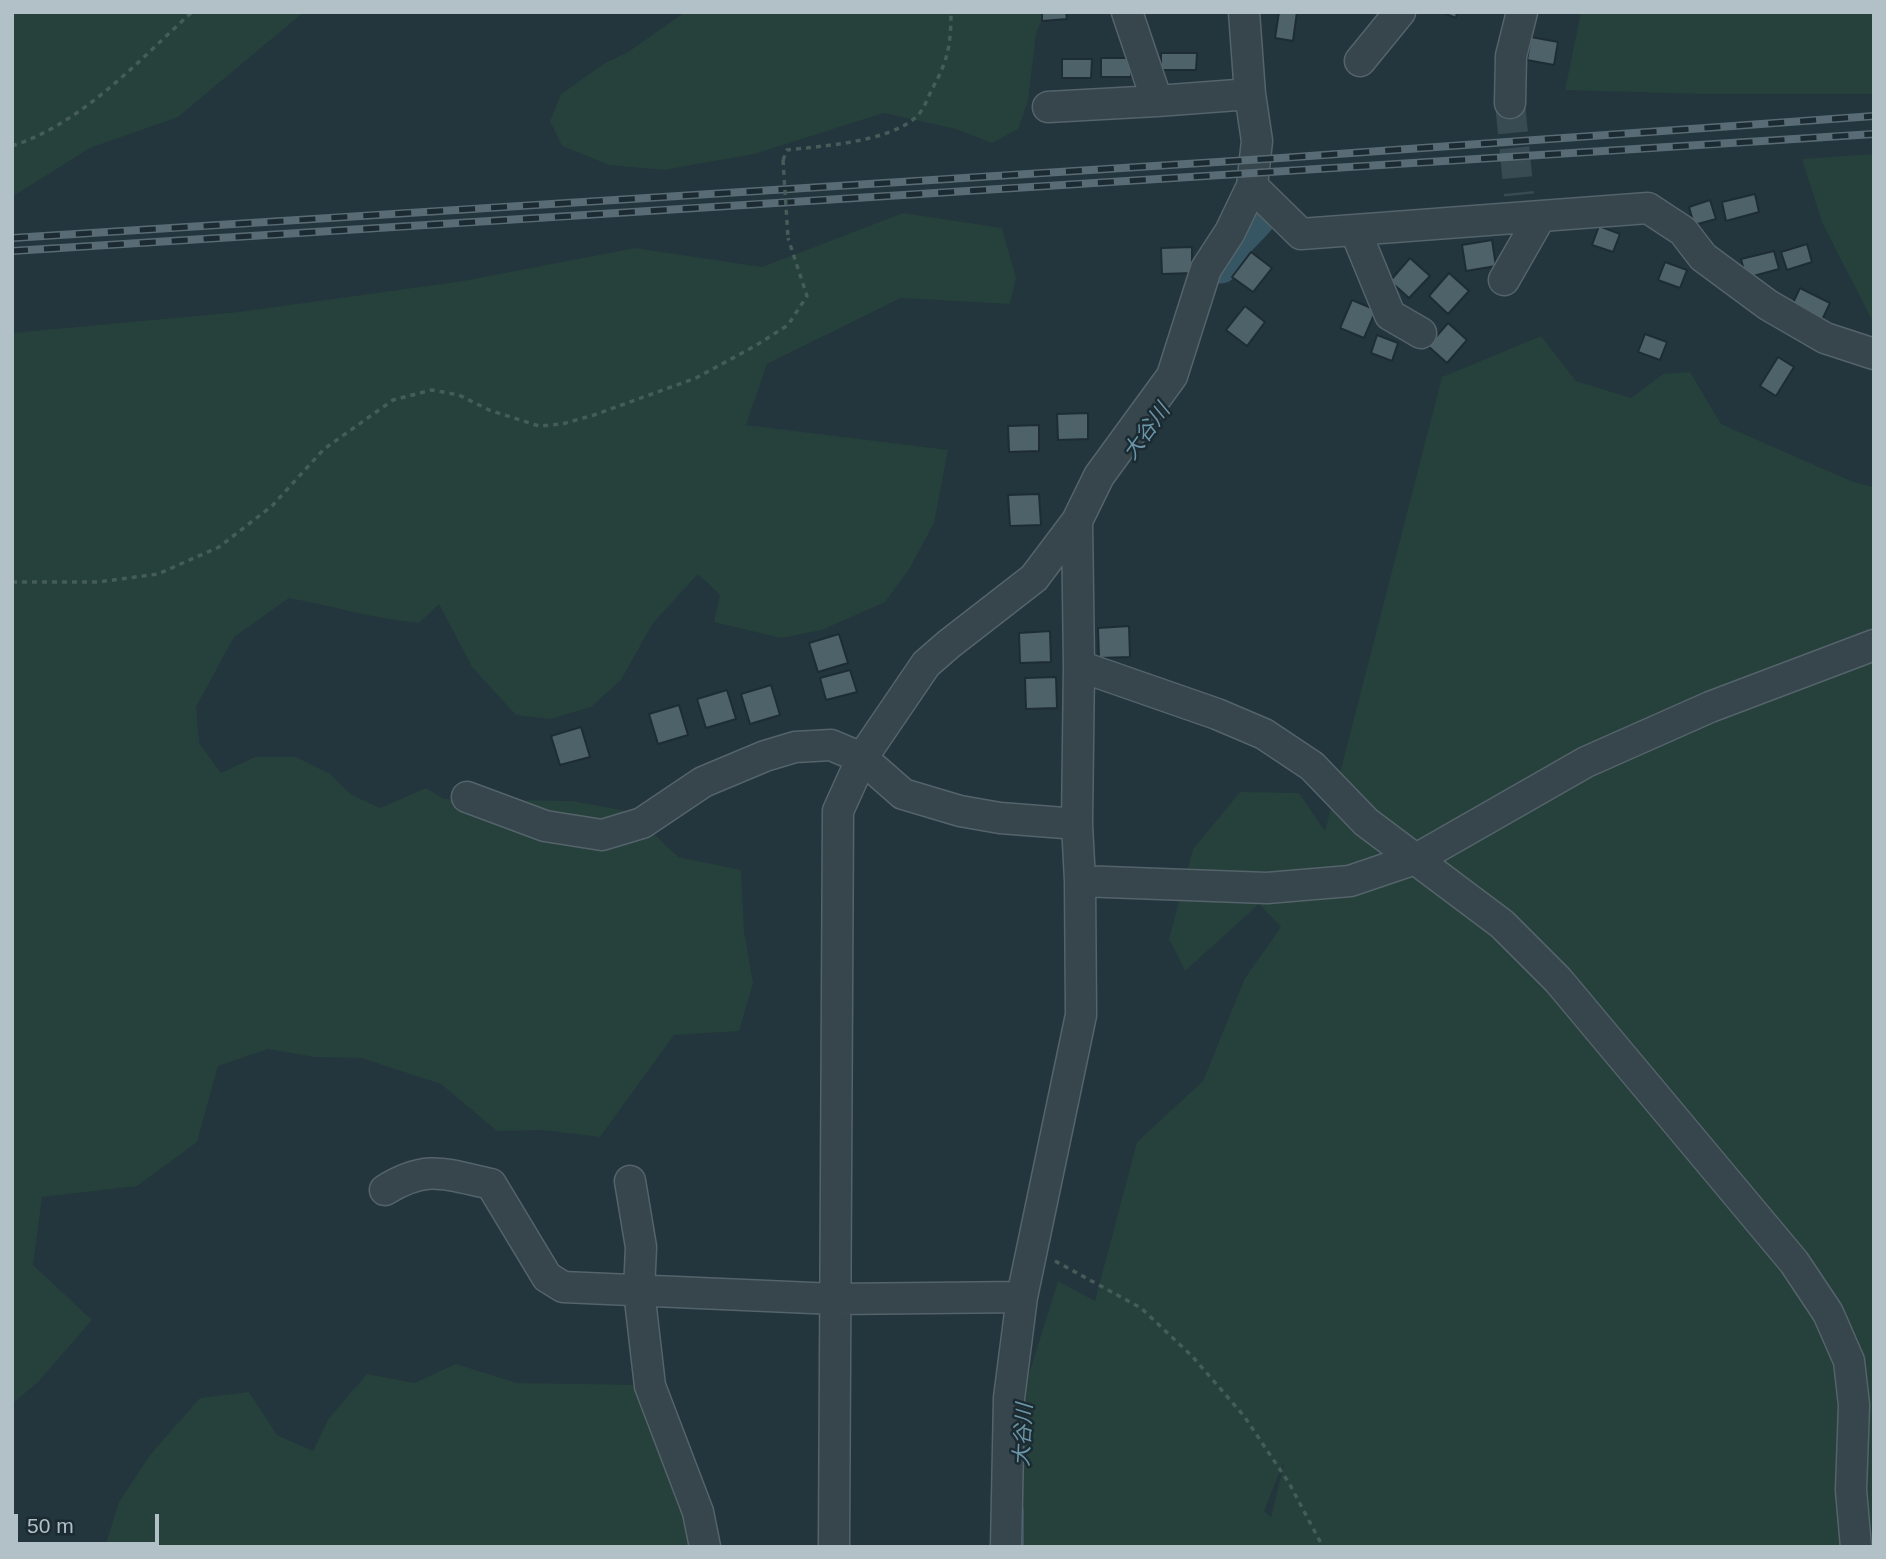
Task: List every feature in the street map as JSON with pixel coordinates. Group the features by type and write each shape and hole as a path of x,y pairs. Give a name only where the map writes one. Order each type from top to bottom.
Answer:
{"street":[{"path":"1127,12 1157,101"},
{"path":"834,1547 838,811 862,758 926,664 1034,578 1077,521 1099,476 1172,376 1206,269 1230,233 1252,186 1256,141 1244,12"},
{"path":"1360,61 1400,12"},
{"path":"1510,103 1511,57 1522,12"},
{"path":"1048,107 1250,94"},
{"path":"1252,186 1301,234 1526,210 1648,208 1683,231 1703,257 1768,305 1825,338 1874,354"},
{"path":"1504,280 1526,210"},
{"path":"1355,230 1390,315 1421,333"},
{"path":"1006,1547 1009,1398 1022,1297 1080,1015 1077,521"},
{"path":"1080,881 1267,888 1350,881 1418,859 1587,762 1710,707 1874,645"},
{"path":"1079,666 1217,714 1264,734 1312,766 1366,822 1502,924 1558,980 1794,1262 1828,1313 1849,1361 1854,1405 1851,1490 1856,1547"},
{"path":"467,797 545,827 602,835 642,823 703,782 765,756 795,747 831,744 862,758 903,794 960,811 1077,824"},
{"path":"385,1190 406,1177 434,1172 491,1184 547,1277 563,1287 835,1299 1022,1297"},
{"path":"630,1181 641,1247 639,1291 650,1386 698,1512 705,1547"}],"path":[{"path":"12,146 58,126 76,113 192,12"},
{"path":"12,582 98,582 158,574 219,547 272,506 324,449 393,400 432,390 459,395 489,410 539,426 562,424 696,378 755,346 788,325 807,296 788,239 783,160 787,150 863,139 900,128 918,116 944,68 950,46 951,12"},
{"path":"1033,1250 1141,1308 1192,1356 1244,1416 1289,1483 1323,1547"}],"green space":[{"path":"12,12 304,12 178,117 90,148 12,197"},
{"path":"685,12 1046,12 1036,33 1028,101 1018,129 992,143 956,129 884,113 754,154 664,170 609,165 562,146 550,121 561,94"},
{"path":"1581,12 1874,12 1874,94 1700,94 1565,90"},
{"path":"1874,154 1874,324 1822,222 1802,159"},
{"path":"903,213 1002,228 1016,278 1010,304 901,298 767,364 746,425 948,450 934,523 910,568 885,602 822,630 781,638 714,622 720,595 698,574 653,623 621,680 591,707 551,719 516,715 472,667 439,604 419,623 289,598 234,637 196,707 199,743 221,773 255,757 296,757 330,774 350,794 380,808 426,788 444,799 572,801 632,812 678,857 741,870 744,931 753,983 739,1031 674,1035 600,1137 543,1130 497,1131 441,1084 361,1058 314,1057 268,1049 218,1066 197,1142 137,1186 42,1197 33,1265 92,1320 38,1382 12,1404 12,333 239,312 463,281 635,248 762,267"},
{"path":"1541,336 1576,381 1631,398 1663,374 1690,372 1721,424 1853,482 1874,487 1874,1547 1022,1547 1019,1406 1058,1281 1095,1301 1137,1142 1203,1081 1245,978 1281,927 1259,904 1185,971 1169,939 1193,849 1240,792 1299,793 1325,831 1442,377","holes":["1284,1464 1271,1517 1264,1511"]},
{"path":"456,1364 517,1383 644,1385 710,1547 105,1547 119,1502 150,1455 200,1398 249,1392 277,1435 313,1451 329,1418 367,1374 414,1383"}],"building":[{"path":"1042,12 1066,12 1067,19 1042,21"},
{"path":"1279,12 1297,12 1293,41 1275,38"},
{"path":"1441,12 1457,12 1456,18"},
{"path":"1531,37 1558,42 1554,65 1527,60"},
{"path":"1161,53 1197,53 1196,70 1161,70"},
{"path":"1101,58 1131,58 1131,77 1101,77"},
{"path":"1062,59 1092,59 1091,78 1062,78"},
{"path":"1755,194 1759,212 1726,221 1722,202"},
{"path":"1710,200 1716,219 1694,225 1689,207"},
{"path":"1599,226 1620,234 1613,252 1592,245"},
{"path":"1492,240 1496,266 1466,271 1462,245"},
{"path":"1807,244 1812,262 1787,270 1781,252"},
{"path":"1192,247 1192,273 1162,274 1161,248"},
{"path":"1774,251 1779,269 1746,278 1741,259"},
{"path":"1251,252 1272,268 1253,292 1232,277"},
{"path":"1410,258 1430,276 1409,298 1390,281"},
{"path":"1665,262 1687,270 1680,288 1658,280"},
{"path":"1449,273 1469,291 1448,314 1429,296"},
{"path":"1800,288 1830,303 1822,320 1792,305"},
{"path":"1352,300 1376,310 1364,338 1340,328"},
{"path":"1245,306 1265,322 1247,346 1226,330"},
{"path":"1448,323 1467,340 1447,363 1428,346"},
{"path":"1645,334 1667,342 1660,360 1638,352"},
{"path":"1377,335 1398,343 1392,361 1371,353"},
{"path":"1778,357 1794,367 1776,396 1760,386"},
{"path":"1088,413 1088,439 1058,440 1057,414"},
{"path":"1039,425 1039,451 1009,452 1008,426"},
{"path":"1039,494 1041,525 1010,526 1008,495"},
{"path":"1129,626 1130,657 1099,658 1098,628"},
{"path":"1050,631 1051,662 1020,663 1019,633"},
{"path":"839,634 848,663 818,672 809,643"},
{"path":"850,670 857,692 826,700 820,678"},
{"path":"1056,677 1057,708 1026,709 1025,678"},
{"path":"771,685 780,715 750,724 741,694"},
{"path":"727,690 736,719 706,728 697,699"},
{"path":"679,705 688,735 658,744 649,714"},
{"path":"581,727 590,757 560,765 551,736"}],"waterway":[{"name":"大谷川","path":"1221,266 1237,241 1257,220"},
{"name":"大谷川","path":"1021,1510 1021,1547"}],"tunnel":[{"path":"1510,103 1519,195"}],"railway":[{"path":"12,238 1281,158 1874,116"},
{"path":"12,251 1874,134"}]}
